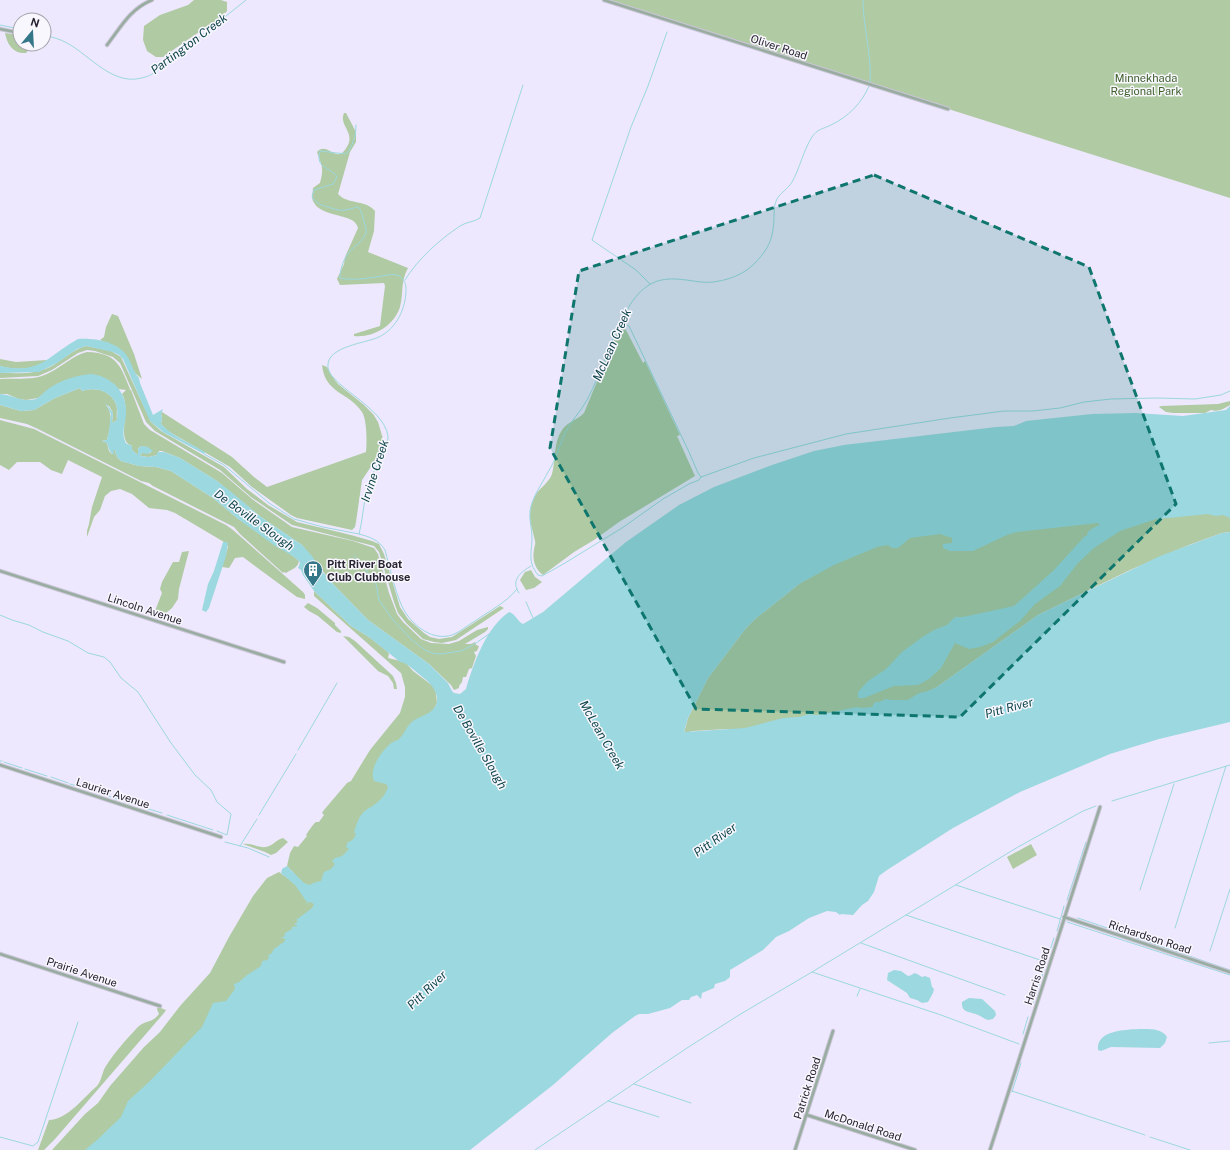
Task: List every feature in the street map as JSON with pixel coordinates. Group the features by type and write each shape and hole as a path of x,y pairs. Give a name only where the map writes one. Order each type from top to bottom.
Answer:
{"street":[{"path":"108,45 131,13 140,5 152,0"},
{"name":"Oliver Road","path":"604,0 948,109"},
{"path":"0,29 12,31"},
{"name":"Lincoln Avenue","path":"0,571 284,662"},
{"name":"Laurier Avenue","path":"0,765 221,837"},
{"name":"Harris Road","path":"990,1150 1100,807"},
{"name":"Richardson Road","path":"1064,917 1230,972"},
{"name":"Prairie Avenue","path":"0,954 160,1006"},
{"name":"Patrick Road","path":"795,1150 833,1031"},
{"name":"McDonald Road","path":"807,1115 915,1150"}],"highlighted area":[{"path":"874,175 1089,267 1176,504 960,717 696,709 550,448 579,271"}],"green space":[{"path":"194,0 221,0 227,2 227,11 220,19 163,57 156,57 147,51 143,40 144,26 160,15 188,5"},
{"name":"Minnekhada Regional Park","path":"603,0 1230,0 1230,198"},
{"path":"5,33 12,34 12,49 11,48"},
{"path":"344,113 346,113 356,132 356,142 350,152 338,194 347,200 371,207 375,211 374,231 368,252 408,268 404,278 400,307 393,320 375,333 361,336 354,336 354,334 380,326 385,286 384,283 340,285 337,279 358,228 356,223 345,217 323,211 317,207 312,198 313,188 320,183 322,174 321,164 317,152 320,149 324,149 341,154 348,145 349,135 343,118"},
{"path":"112,314 118,316 134,354 142,379 136,374 117,347 100,340 104,337 106,327"},
{"path":"622,328 626,330 643,363 645,361 680,435 677,436 695,476 619,522 543,575 536,567 534,560 533,553 535,542 530,519 532,503 537,493 549,480 552,474 559,435 564,427 584,413 618,331"},
{"path":"86,346 111,351 121,357 151,422 161,431 224,467 247,489 268,505 297,522 351,535 379,544 384,554 400,607 408,619 430,637 439,639 452,637 500,606 504,608 456,640 442,643 423,639 398,613 379,552 374,546 292,525 251,497 220,470 155,431 146,422 120,363 113,357 87,350 78,353 52,370 38,376 0,378 0,373 25,373 44,370"},
{"path":"87,352 105,355 116,362 123,373 129,389 131,390 144,424 150,430 222,473 252,499 292,527 353,541 374,548 378,554 389,593 397,614 403,622 421,639 431,643 449,644 459,641 477,630 488,627 485,632 465,644 475,642 476,645 479,646 477,651 474,652 476,656 472,668 469,669 466,677 463,677 459,688 454,690 451,685 429,664 368,620 333,584 302,545 261,517 217,481 180,458 162,451 159,451 157,455 149,457 140,456 142,453 151,453 148,447 140,447 138,449 138,455 132,450 132,446 127,443 124,431 125,401 122,394 126,390 118,389 114,384 85,375 63,381 52,387 38,398 26,400 7,394 0,394 0,379 25,379 43,376 77,356"},
{"path":"0,359 16,362 47,360 42,364 31,368 18,369 0,366"},
{"path":"322,365 327,367 338,384 373,414 378,422 383,439 380,453 362,480 355,527 352,530 297,518 291,515 252,487 230,467 168,431 161,424 162,412 232,457 267,487 366,452 366,426 362,412 357,405 338,392 328,382 324,375"},
{"path":"80,388 82,391 92,389 102,391 110,396 116,404 117,420 112,423 113,413 109,406 106,405 111,417 110,426 107,440 102,441 107,443 109,451 112,454 113,450 115,450 117,457 121,461 139,466 156,467 171,471 213,498 237,518 293,556 299,561 297,565 286,573 283,573 234,527 149,483 141,481 38,429 27,424 0,418 0,405 21,411 34,410 55,398"},
{"path":"1230,401 1230,405 1223,409 1216,411 1211,410 1205,413 1173,413 1166,412 1159,407 1218,404"},
{"path":"0,420 34,429 226,525 303,592 305,599 297,597 243,557 235,558 229,568 222,567 228,547 226,542 175,513 167,510 149,508 132,494 120,489 111,491 105,496 100,510 94,517 87,537 92,507 102,477 68,460 62,474 51,470 40,462 17,462 9,470 0,465"},
{"path":"1123,511 1217,514 1230,516 1230,532 1222,533 1189,545 1130,570 1038,615 937,687 829,741 748,730 727,729 684,733 688,718 708,678 746,628 799,584 871,542"},
{"path":"189,551 179,589 178,599 172,608 166,613 155,611 162,593 160,589 162,582 173,562 179,562 182,552"},
{"path":"531,570 535,577 542,582 534,588 526,590 520,580 525,572"},
{"path":"314,591 351,626 369,637 388,652 388,658 405,662 413,671 433,686 436,693 437,703 326,919 293,872 287,866 290,853 294,846 298,847 315,823 319,822 324,815 322,813 324,810 347,783 351,781 370,750 400,713 405,697 405,687 401,673 314,596"},
{"path":"308,603 317,608 335,623 341,633 337,632 318,616 304,607"},
{"path":"343,636 349,637 355,641 393,676 397,689 394,689 393,683 388,676 378,671"},
{"path":"283,838 288,842 276,853 271,855 243,844 266,847"},
{"path":"1031,844 1037,855 1013,869 1007,857"},
{"path":"279,872 289,879 321,909 135,1150 52,1150 85,1114 98,1103 110,1086 144,1047 160,1032 180,1006 210,973 253,896 267,878"},
{"path":"158,1007 166,1010 55,1139 44,1150 38,1150 49,1120 56,1119 69,1112 97,1086 105,1068 113,1056 139,1026 154,1019 159,1014 157,1009"}],"water":[{"path":"78,339 98,340 111,344 123,351 139,378 153,415 163,409 161,414 161,424 176,436 205,452 204,454 163,432 150,421 123,359 113,352 86,346 77,349 57,363 39,372 0,373 0,366 25,368 35,366"},
{"path":"92,374 106,378 121,392 126,405 124,438 126,443 132,446 132,450 138,455 138,449 141,446 148,447 153,451 147,454 142,453 140,456 149,457 157,455 157,452 164,452 180,458 217,481 261,517 302,545 333,584 368,620 429,664 448,683 454,693 460,694 466,689 477,657 487,636 509,612 523,624 543,612 626,542 679,505 714,487 772,465 814,451 844,445 1014,426 1026,421 1092,414 1136,413 1183,416 1226,410 1230,406 1230,518 1223,515 1216,516 1208,514 1156,519 1120,531 1094,548 1078,563 1060,586 1035,604 1020,621 993,642 969,649 955,643 941,668 929,679 918,685 894,686 864,698 858,698 858,692 868,681 886,669 902,652 934,630 947,625 955,617 963,617 1014,606 1053,571 1085,536 1087,536 1090,530 1100,524 1017,532 1007,535 973,551 950,551 943,548 943,544 952,543 952,538 940,534 910,538 898,548 892,548 888,545 877,547 834,565 799,584 755,619 746,628 708,678 688,718 684,732 745,728 783,718 799,717 809,714 817,715 857,707 872,707 875,702 886,699 908,700 919,693 937,687 1038,615 1160,556 1222,533 1230,532 1230,722 1159,739 1110,754 1020,792 953,828 879,876 874,892 868,901 853,915 840,915 836,912 827,911 809,918 789,931 776,937 763,950 730,970 730,977 725,981 715,984 714,988 702,993 701,999 697,995 691,997 689,1000 682,1000 670,1008 635,1016 612,1033 553,1085 470,1150 85,1150 121,1117 128,1101 149,1082 202,1027 213,1003 226,1001 235,989 234,984 261,966 262,961 267,960 269,958 268,955 285,941 285,939 280,937 284,937 285,933 292,929 292,927 297,926 294,925 298,921 296,920 312,908 314,904 310,902 306,904 308,901 306,901 295,885 281,873 282,869 287,866 304,883 310,885 321,881 324,872 331,869 335,864 332,861 335,858 342,856 349,849 346,847 348,842 355,836 356,833 354,833 361,815 379,801 387,790 388,787 386,784 374,781 374,766 379,756 390,744 402,736 411,723 417,718 428,713 437,704 435,690 429,682 409,666 400,662 369,637 351,626 314,591 301,570 298,568 300,563 299,561 293,556 275,546 213,498 171,471 156,467 139,466 121,461 117,457 115,450 113,451 115,455 112,453 107,443 102,441 107,440 111,414 105,402 113,413 112,423 117,420 117,410 113,399 106,393 92,389 82,391 80,388 55,398 34,410 21,411 0,405 0,394 27,400 36,399 48,389 64,381 75,377"},
{"path":"223,542 228,543 226,556 209,608 206,612 202,610 208,584 214,571"},
{"path":"894,970 901,971 908,976 915,973 922,977 925,976 930,978 934,989 928,1002 922,1003 910,998 907,993 887,980 888,973"},
{"path":"969,998 982,999 995,1011 996,1015 993,1019 988,1020 977,1014 967,1012 963,1009 962,1002"},
{"path":"1139,1029 1162,1032 1167,1037 1165,1043 1160,1048 1111,1047 1101,1051 1098,1050 1099,1043 1106,1035 1112,1032"}],"waterway":[{"name":"Partington Creek","path":"52,37 67,43 113,75 134,79 145,77 161,68 246,0"},
{"name":"McLean Creek","path":"863,0 864,21 870,62 870,83"},
{"name":"Partington Creek","path":"0,25 12,27"},
{"path":"650,284 636,270 592,240 631,127 648,86 667,32"},
{"path":"405,280 423,257 444,237 462,225 480,218 523,85"},
{"path":"869,86 858,104 849,114 837,122 818,131 812,137 792,182 777,199 771,239 766,249 753,265 742,273 721,281 701,282 668,279 655,282 645,287 628,308 615,334 587,400 565,433 553,463 531,506 531,561 538,575 542,576 565,563 622,528 663,499 699,480 701,477 754,458 846,434 950,418 1004,411 1033,411 1060,408 1084,402 1111,399 1195,399 1221,395 1230,391"},
{"name":"Irvine Creek","path":"356,125 354,141 346,154 320,151 319,157 321,164 334,173 337,177 333,184 314,190 312,197 316,202 338,210 358,207 362,214 366,227 365,236 346,256 340,278 356,279 395,275 399,276 405,282 406,289 406,296 402,310 391,328 379,337 342,349 330,358 328,364 329,372 344,388 376,415 384,425 388,436 388,441 384,452 368,485 359,534 374,539 383,547 396,591 405,612 414,623 431,634 438,636 455,634 503,603 517,589"},
{"path":"621,323 629,326 701,477"},
{"path":"204,454 224,465 269,503 294,519 323,527 359,534"},
{"path":"354,556 364,565 367,572 375,579 379,600 393,620 412,640 425,650 440,654 461,651 492,632"},
{"name":"McLean Creek","path":"519,593 516,580 520,574 531,566"},
{"name":"McLean Creek","path":"526,602 533,618"},
{"path":"0,615 68,641 88,653 104,657 110,662 121,678 138,692 171,743 195,775 211,790 217,802 231,814 227,835 217,831"},
{"path":"298,750 337,683"},
{"path":"259,815 296,754"},
{"path":"4,762 22,768"},
{"path":"1112,801 1230,765"},
{"path":"1175,928 1226,766"},
{"path":"25,769 47,776"},
{"path":"51,777 68,783"},
{"path":"70,784 88,789"},
{"path":"1140,890 1174,784"},
{"path":"91,790 120,800"},
{"path":"125,802 162,813"},
{"path":"535,1150 739,1015 1018,847 1083,811 1096,806"},
{"path":"167,815 213,830"},
{"path":"240,846 257,819"},
{"path":"225,842 248,848 269,857"},
{"path":"1067,900 1086,842"},
{"path":"956,885 1060,919"},
{"path":"1210,951 1230,889"},
{"path":"1057,931 1064,906"},
{"path":"906,915 1046,962"},
{"path":"1078,918 1230,970"},
{"path":"1067,922 1230,975"},
{"path":"1045,965 1054,938"},
{"path":"861,943 1005,995"},
{"path":"1033,1003 1044,970"},
{"path":"812,972 941,1015 1019,1044"},
{"path":"857,996 860,989"},
{"path":"1023,1034 1028,1017"},
{"path":"0,1137 33,1146 38,1142 78,1022"},
{"path":"1209,1043 1230,1041"},
{"path":"1012,1092 1021,1063"},
{"path":"634,1084 691,1103"},
{"path":"1012,1091 1145,1135"},
{"path":"608,1101 659,1117"},
{"path":"1150,1137 1190,1150"}],"place":[{"name":"Pitt River Boat Club Clubhouse","path":"313,587"}],"water label":[{"name":"De Boville Slough","path":"254,520"},
{"name":"Pitt River","path":"1009,708"},
{"name":"De Boville Slough","path":"480,747"},
{"name":"Pitt River","path":"715,840"},
{"name":"Pitt River","path":"427,990"}]}
